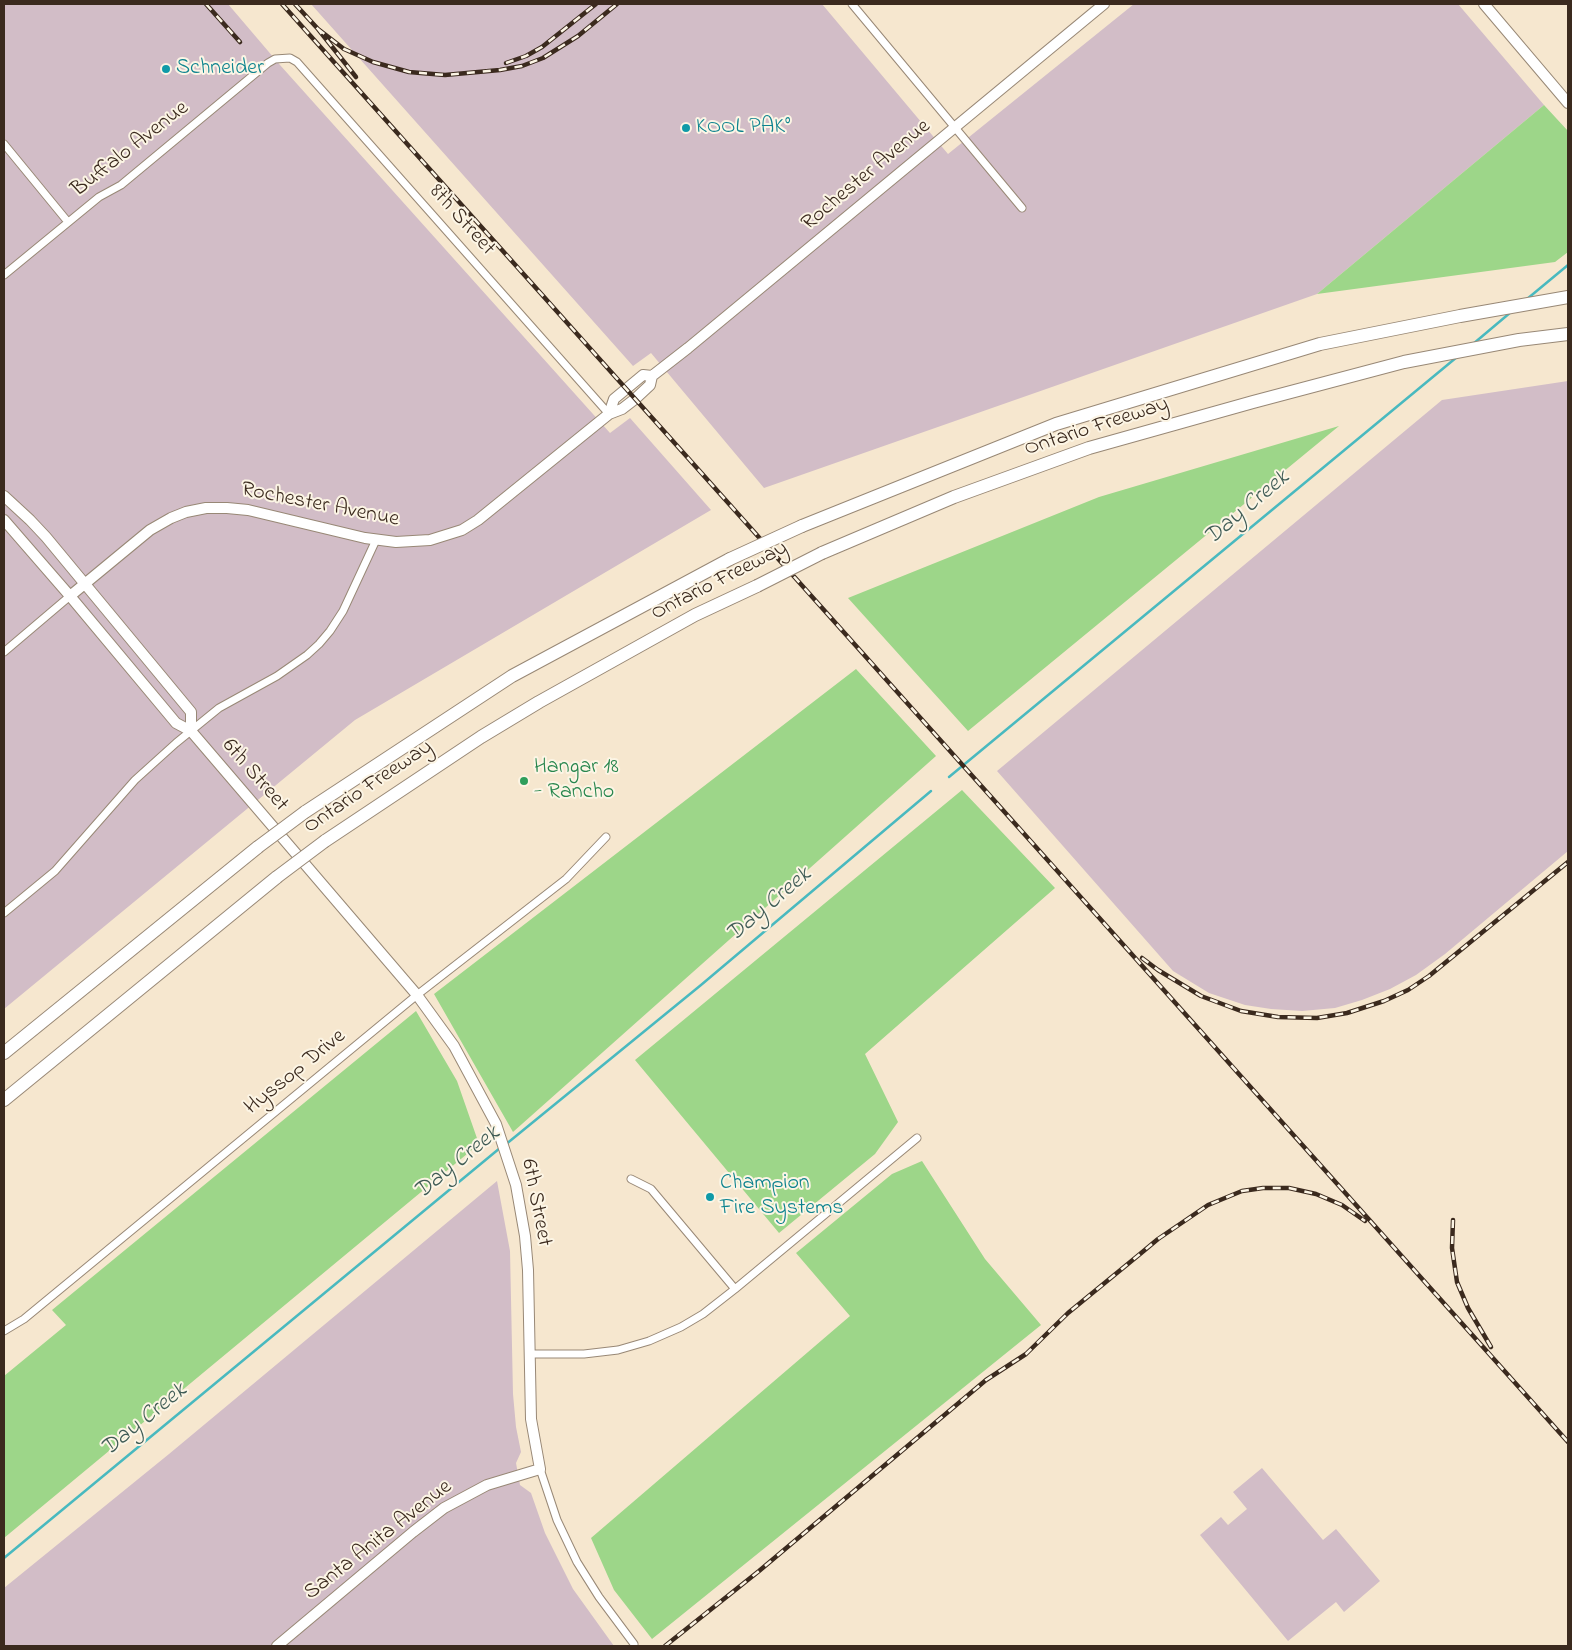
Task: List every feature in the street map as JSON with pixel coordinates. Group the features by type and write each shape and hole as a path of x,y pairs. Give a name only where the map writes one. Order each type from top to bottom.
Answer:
{"highway":[{"name":"Ontario Freeway","path":"4,1053 258,847 305,812 512,676 730,559 802,526 1056,424 1320,344 1568,297"},
{"name":"Ontario Freeway","path":"4,1100 277,877 325,841 481,737 694,614 758,586 822,553 954,497 1089,448 1404,362 1519,340 1568,334"}],"main road":[{"name":"Rochester Avenue","path":"70,596 150,530 170,518 206,508 248,510 300,524 376,540 396,542 430,540 462,530 476,522 609,414 622,409 650,385 652,376 1104,4"},
{"path":"1484,4 1568,103"},
{"name":"6th Street","path":"4,496 30,520 191,712 191,731"},
{"name":"6th Street","path":"4,520 176,723 191,731 417,995 454,1046 496,1124 511,1167 519,1200 526,1236 531,1419 540,1469"},
{"name":"Santa Anita Avenue","path":"277,1646 444,1508 487,1485 540,1469"}],"street":[{"path":"852,4 1022,208"},
{"name":"Buffalo Avenue","path":"4,275 99,197 121,185 268,63 275,59 283,58"},
{"name":"8th Street","path":"283,58 290,58 297,62 609,414"},
{"path":"4,144 68,222"},
{"path":"4,913 55,871 135,780 191,731 229,702 297,663 323,640 343,611 376,540"},
{"path":"4,652 70,596"},
{"name":"Hyssop Drive","path":"4,1331 24,1319 417,995 566,879 606,837"},
{"path":"530,1354 600,1353 618,1350 649,1341 694,1320 735,1289 917,1138"},
{"path":"631,1179 651,1189 735,1289"},
{"name":"6th Street","path":"540,1469 557,1520 580,1568 608,1610 634,1644"}],"shaded area":[{"path":"4,4 228,4 280,65 610,433 630,418 711,510 355,720 4,1009"},
{"path":"311,4 822,4 948,154 1134,4 1458,4 1544,105 1317,294 764,488 651,353 633,366"},
{"path":"1568,381 1568,851 1445,954 1416,975 1390,989 1362,1000 1335,1008 1302,1011 1271,1009 1245,1005 1209,993 1173,971 997,771 1442,400"},
{"path":"497,1181 510,1251 513,1394 516,1427 521,1452 516,1463 520,1485 531,1493 545,1533 573,1589 614,1646 4,1646 4,1588 169,1454"},
{"path":"1262,1468 1323,1540 1336,1529 1380,1581 1344,1612 1336,1602 1288,1641 1200,1535 1221,1517 1228,1525 1247,1509 1233,1492"}],"green space":[{"path":"1544,105 1568,131 1568,252 1555,262 1317,294"},
{"path":"1339,426 968,731 848,598 1099,497"},
{"path":"856,669 936,756 513,1132 434,994"},
{"path":"962,790 1055,888 865,1054 898,1122 875,1154 779,1233 635,1060"},
{"path":"416,1011 457,1081 479,1144 4,1538 4,1376 66,1325 52,1310"},
{"path":"922,1161 985,1259 1041,1325 652,1639 614,1590 591,1538 850,1316 796,1253 892,1174"}],"waterway":[{"name":"Day Creek","path":"1527,299 1568,265"},
{"name":"Day Creek","path":"1473,344 1511,312"},
{"name":"Day Creek","path":"949,777 1457,357"},
{"name":"Day Creek","path":"505,1145 701,985 931,791"},
{"name":"Day Creek","path":"4,1558 500,1148"}],"railway":[{"path":"206,4 240,42"},
{"path":"282,4 1568,1442"},
{"path":"295,4 318,29 356,77"},
{"path":"506,63 526,56 542,47 596,4"},
{"path":"318,29 344,49 373,62 409,72 445,75 500,70 522,66 543,58 578,36 617,4"},
{"path":"1142,958 1201,996 1241,1011 1278,1017 1317,1018 1347,1013 1384,1001 1408,990 1429,976 1568,862"},
{"path":"665,1646 759,1571 986,1380 1026,1354 1068,1313 1158,1239 1208,1205 1242,1191 1263,1188 1289,1188 1316,1194 1342,1205 1365,1221"},
{"path":"1453,1220 1452,1248 1457,1282 1468,1308 1491,1347"}],"place":[{"name":"Schneider","path":"166,69"},
{"name":"KOOL PAK°","path":"686,128"},
{"name":"Hangar 18 - Rancho","path":"524,781"},
{"name":"Champion Fire Systems","path":"710,1197"}]}
